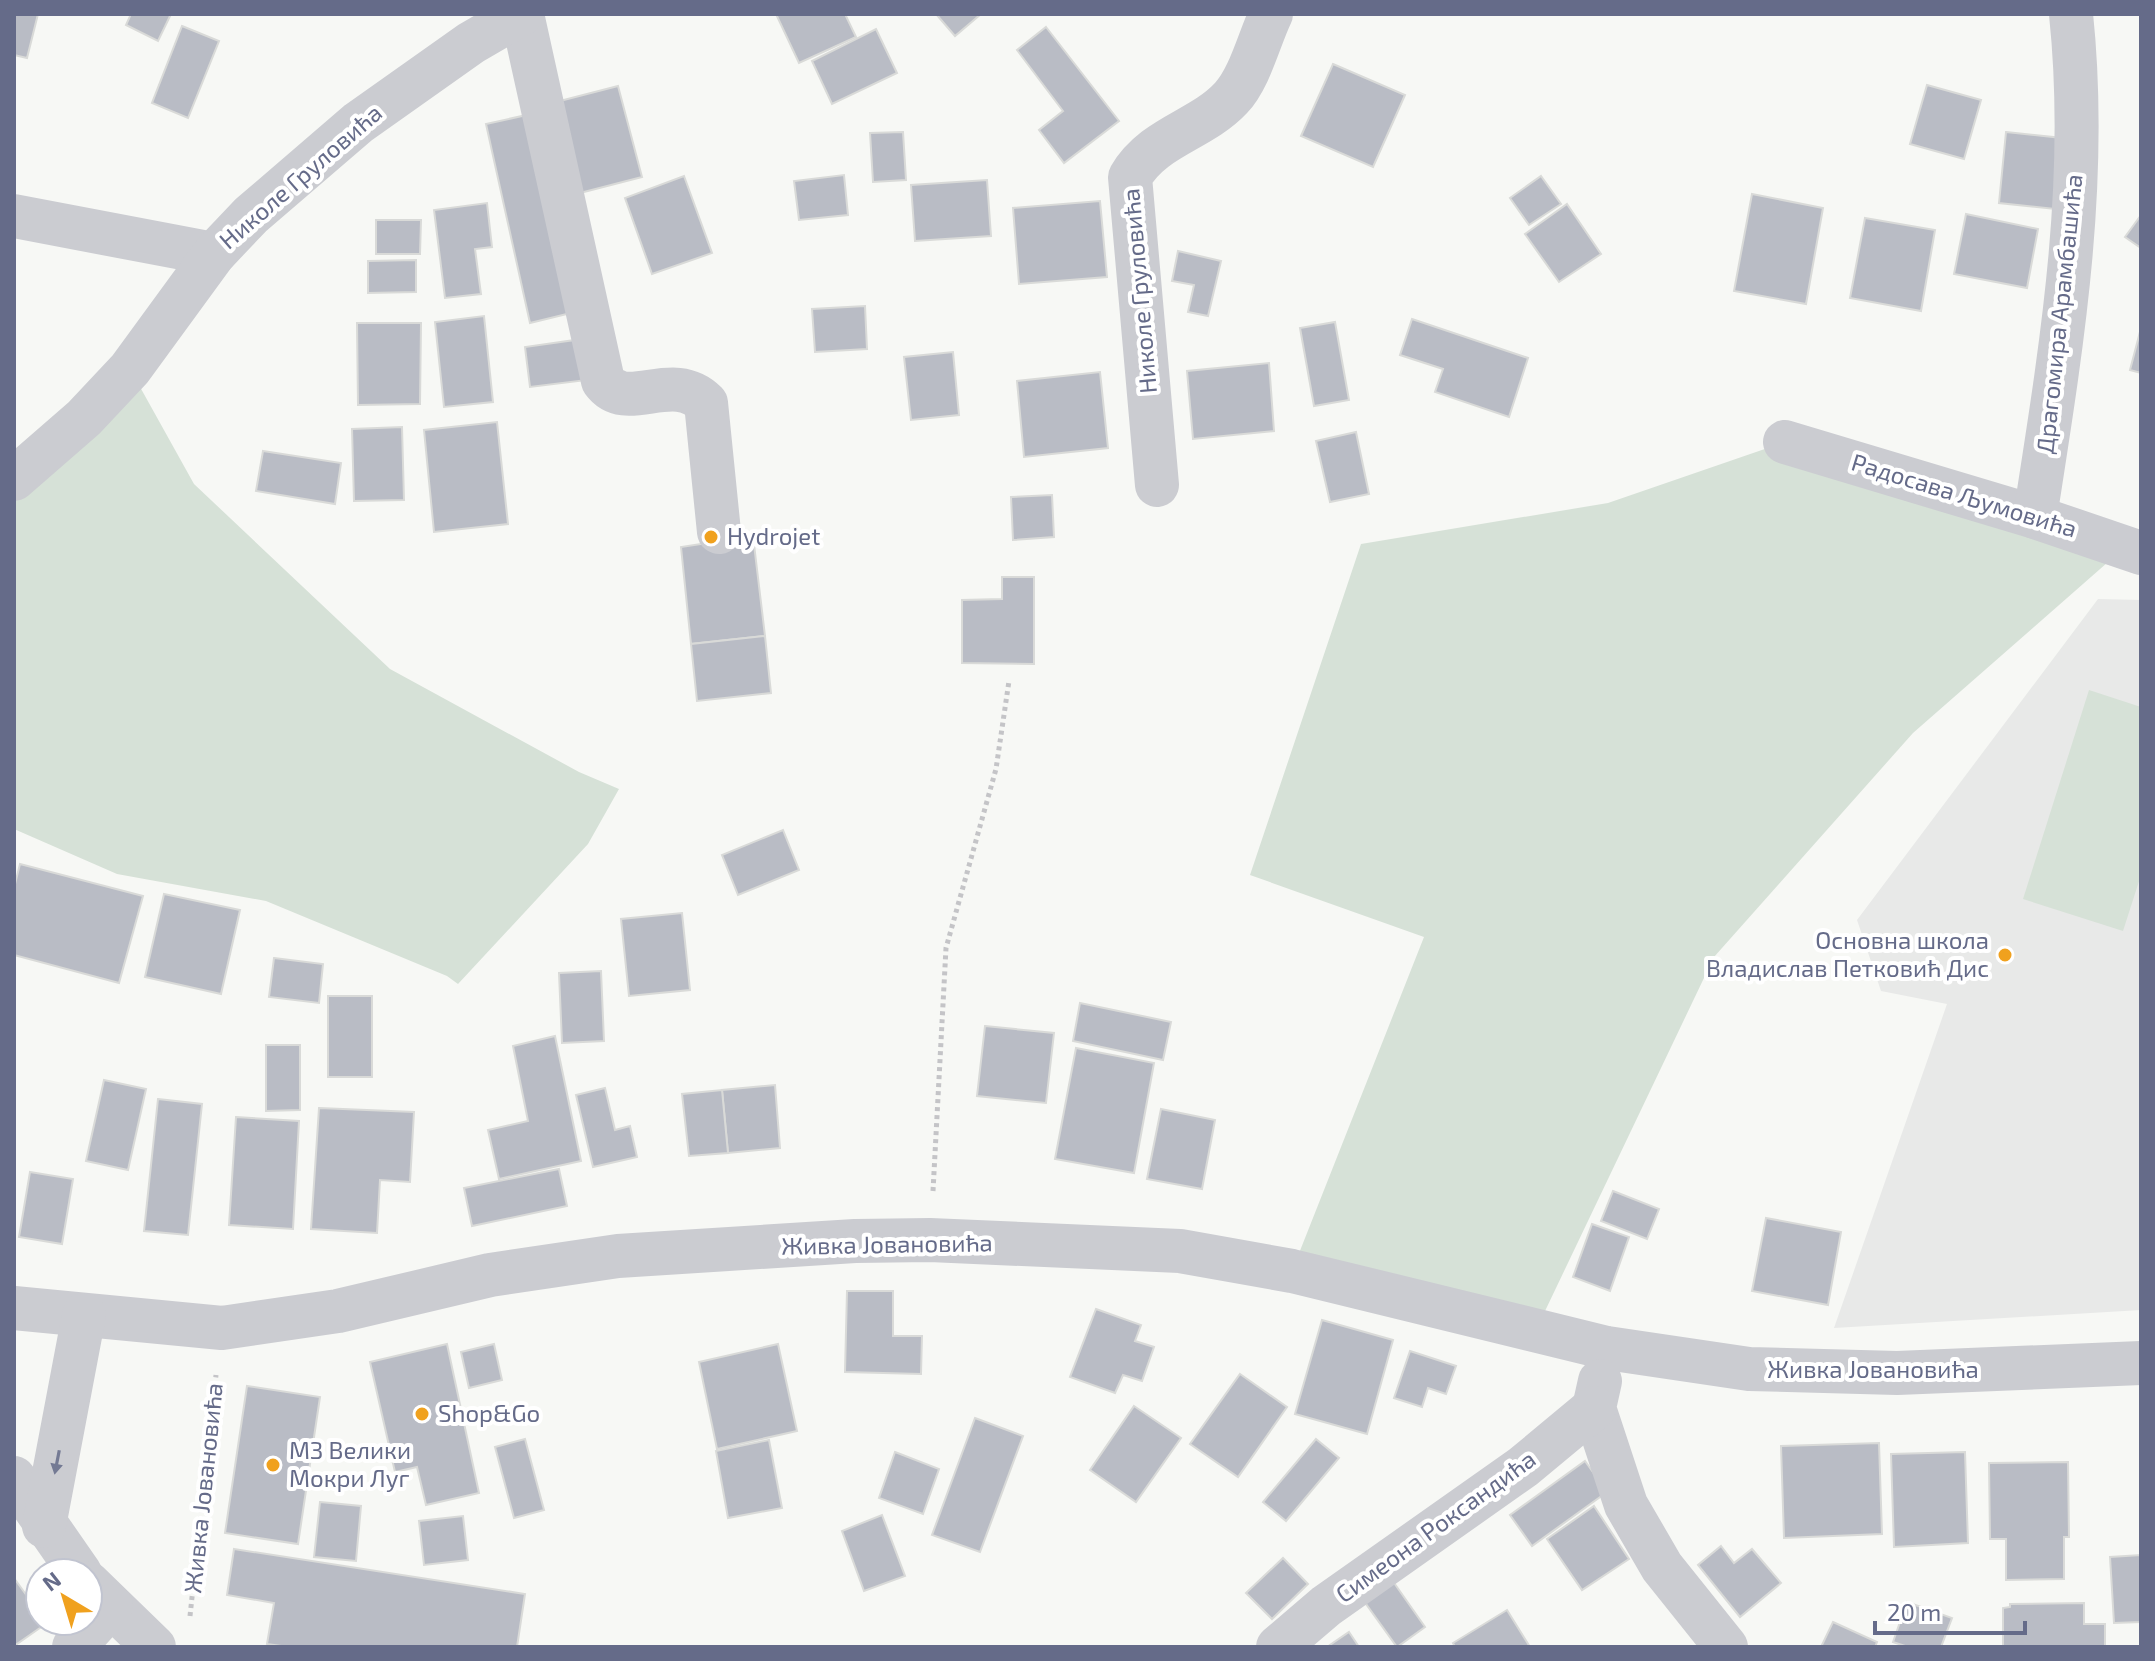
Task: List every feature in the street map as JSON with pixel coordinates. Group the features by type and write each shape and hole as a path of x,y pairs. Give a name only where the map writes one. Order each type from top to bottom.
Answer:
{"street":[{"name":"Николе Груловића","path":"14,479 84,418 130,369 214,254 251,215 358,123 471,43 522,14 603,381 610,390 623,396 655,389 685,389 696,393 706,403 719,532"},
{"name":"Николе Груловића","path":"1157,485 1130,177 1141,158 1170,137 1203,120 1233,95 1271,14"},
{"name":"Драгомира Арамбашића","path":"2035,517 2063,334 2078,190 2071,14"},
{"path":"14,216 214,254"},
{"name":"Радосава Љумовића","path":"1785,442 2035,517 2141,553"},
{"name":"Живка Јовановића","path":"14,1308 222,1328 338,1311 490,1275 618,1256 855,1241 930,1240 1180,1251 1292,1271 1607,1348 1749,1369 1944,1372 2141,1363"},
{"path":"44,1526 84,1315"},
{"path":"1607,1348 1594,1408 1626,1505 1662,1567 1726,1647"},
{"name":"Симеона Роксандића","path":"1278,1647 1338,1597 1523,1467 1594,1408"},
{"path":"14,1478 68,1557"},
{"path":"104,1597 170,1637"}],"path":[{"path":"930,1240 946,948 996,769 1009,681"},
{"name":"Живка Јовановића","path":"170,1637 218,1364"}],"shaded area":[{"path":"130,369 194,484 390,669 579,772 619,789 588,844 458,984 447,976 266,901 117,874 14,829 14,479"},
{"path":"1785,442 2124,548 1913,733 1714,957 1535,1332 1292,1271 1424,937 1250,875 1361,544 1608,503"},
{"name":"Основна школа Владислав Петковић Дис","path":"2098,599 2141,600 2141,1310 1834,1328 1947,1004 1881,991 1857,920"},
{"path":"2089,690 2141,707 2141,875 2123,931 2023,899"}],"building":[{"path":"14,14 38,14 27,58 14,55"},
{"path":"131,14 171,14 158,41 126,25"},
{"path":"776,14 845,14 856,37 799,63"},
{"path":"936,14 981,14 955,36"},
{"path":"182,26 219,41 188,118 152,103"},
{"path":"1046,27 1119,121 1064,163 1039,130 1063,111 1017,50"},
{"path":"876,29 897,73 832,104 812,61"},
{"path":"1333,64 1405,95 1373,167 1301,136"},
{"path":"1927,85 1981,100 1964,159 1910,144"},
{"path":"618,86 642,177 580,193 556,102"},
{"path":"531,114 575,312 530,323 486,124"},
{"path":"903,132 906,180 873,182 870,133"},
{"path":"2006,132 2062,138 2055,209 1999,203"},
{"path":"844,175 848,215 799,220 794,181"},
{"path":"684,176 712,253 652,274 625,198"},
{"path":"1541,176 1561,204 1529,225 1510,198"},
{"path":"987,180 991,236 915,241 911,185"},
{"path":"1752,194 1823,208 1806,304 1734,291"},
{"path":"1100,201 1107,277 1019,284 1013,208"},
{"path":"487,203 492,247 475,249 481,294 445,298 434,210"},
{"path":"1567,204 1601,254 1559,282 1525,234"},
{"path":"1966,214 2038,229 2027,288 1954,274"},
{"path":"2141,215 2141,248 2125,237"},
{"path":"1865,218 1935,230 1921,311 1850,298"},
{"path":"376,220 421,220 420,254 376,254"},
{"path":"1178,251 1221,261 1208,316 1188,312 1194,285 1172,281"},
{"path":"416,260 416,292 368,293 368,261"},
{"path":"865,306 867,349 815,352 812,309"},
{"path":"484,316 493,402 444,407 435,322"},
{"path":"1412,319 1528,358 1509,417 1435,392 1443,369 1400,355"},
{"path":"1335,322 1349,400 1314,406 1300,328"},
{"path":"357,323 421,323 420,404 358,405"},
{"path":"2141,328 2141,373 2130,370"},
{"path":"582,339 587,380 530,387 525,347"},
{"path":"953,352 959,415 911,420 904,357"},
{"path":"1269,363 1274,431 1193,439 1187,371"},
{"path":"1100,372 1108,448 1024,457 1017,381"},
{"path":"497,422 508,524 434,532 424,430"},
{"path":"402,427 404,500 354,501 352,429"},
{"path":"1356,432 1369,494 1330,502 1316,441"},
{"path":"263,451 341,463 335,504 256,491"},
{"path":"1052,495 1054,537 1013,540 1011,497"},
{"path":"753,536 765,636 691,644 681,547"},
{"path":"1002,577 1034,577 1034,664 962,663 962,600 1002,599"},
{"path":"765,636 771,693 697,701 691,644"},
{"path":"783,830 799,870 738,895 722,855"},
{"path":"20,864 143,896 119,983 14,955 14,888"},
{"path":"164,894 240,910 221,994 145,977"},
{"path":"682,913 690,990 629,996 621,919"},
{"path":"274,958 323,964 319,1003 269,997"},
{"path":"601,971 604,1041 562,1043 559,973"},
{"path":"328,996 372,996 372,1077 328,1077"},
{"path":"1080,1003 1171,1022 1163,1060 1073,1041"},
{"path":"985,1026 1054,1033 1046,1103 977,1096"},
{"path":"555,1036 581,1161 499,1179 488,1130 528,1121 513,1046"},
{"path":"266,1045 300,1045 300,1110 266,1111"},
{"path":"1076,1048 1154,1063 1134,1173 1055,1159"},
{"path":"104,1080 146,1089 128,1170 86,1161"},
{"path":"775,1085 780,1148 728,1153 722,1090"},
{"path":"605,1088 615,1130 630,1126 637,1157 593,1167 576,1095"},
{"path":"722,1090 728,1153 689,1156 682,1094"},
{"path":"158,1099 202,1104 188,1235 144,1231"},
{"path":"319,1108 414,1112 410,1182 380,1180 377,1233 311,1229"},
{"path":"1161,1109 1215,1120 1202,1189 1147,1179"},
{"path":"236,1117 299,1121 293,1229 229,1225"},
{"path":"559,1169 567,1206 472,1226 464,1188"},
{"path":"30,1172 73,1179 62,1244 19,1237"},
{"path":"1613,1191 1659,1209 1647,1239 1601,1221"},
{"path":"1766,1218 1841,1232 1828,1305 1752,1291"},
{"path":"1592,1224 1629,1237 1610,1291 1573,1277"},
{"path":"847,1291 893,1291 893,1336 922,1336 921,1374 845,1372"},
{"path":"1096,1309 1141,1325 1135,1341 1154,1347 1142,1381 1123,1375 1115,1393 1070,1377"},
{"path":"1322,1320 1393,1340 1367,1434 1295,1414"},
{"name":"Shop&Go","path":"447,1344 479,1493 426,1505 417,1467 395,1472 370,1362"},
{"path":"494,1344 502,1380 469,1388 461,1352"},
{"path":"778,1344 797,1431 717,1449 699,1362"},
{"path":"1410,1351 1456,1366 1446,1394 1428,1388 1422,1407 1394,1398"},
{"path":"1240,1374 1287,1407 1238,1477 1190,1444"},
{"name":"МЗ Велики Мокри Луг","path":"247,1386 320,1397 298,1544 225,1533"},
{"path":"1134,1406 1181,1438 1136,1502 1090,1470"},
{"path":"975,1418 1023,1436 980,1552 932,1535"},
{"path":"525,1439 544,1510 514,1518 495,1447"},
{"path":"1316,1439 1339,1458 1286,1521 1263,1502"},
{"path":"769,1440 782,1508 728,1518 716,1451"},
{"path":"1879,1443 1882,1534 1784,1538 1781,1446"},
{"path":"895,1452 939,1469 923,1514 879,1498"},
{"path":"1965,1452 1968,1543 1894,1547 1891,1454"},
{"path":"1585,1461 1607,1492 1532,1546 1510,1515"},
{"path":"2068,1462 2069,1537 2064,1537 2064,1579 2006,1580 2006,1539 1990,1539 1989,1463"},
{"path":"320,1502 361,1506 356,1561 314,1557"},
{"path":"1594,1506 1629,1559 1582,1590 1547,1539"},
{"path":"882,1515 905,1576 864,1591 842,1531"},
{"path":"463,1516 468,1560 424,1565 419,1521"},
{"path":"1721,1546 1734,1563 1752,1549 1781,1583 1740,1617 1698,1565"},
{"path":"234,1549 525,1594 517,1647 288,1647 267,1644 274,1603 227,1595"},
{"path":"2141,1555 2141,1622 2114,1623 2110,1557"},
{"path":"1283,1558 1308,1584 1272,1619 1246,1593"},
{"path":"1385,1570 1425,1627 1397,1647 1356,1590"},
{"path":"14,1578 24,1592 24,1637 27,1637 14,1646"},
{"path":"1907,1602 1952,1618 1941,1647 1908,1647 1893,1642"},
{"path":"2084,1603 2084,1624 2105,1624 2105,1647 2003,1647 2003,1608 2010,1607 2010,1604"},
{"path":"1507,1610 1530,1647 1455,1647 1453,1643"},
{"path":"1833,1622 1877,1642 1875,1647 1821,1647"},
{"path":"1349,1632 1359,1647 1327,1647"}],"place":[{"name":"Hydrojet","path":"711,537"},
{"name":"Основна школа Владислав Петковић Дис","path":"2005,955"},
{"name":"Shop&Go","path":"422,1414"},
{"name":"МЗ Велики Мокри Луг","path":"273,1465"}]}
